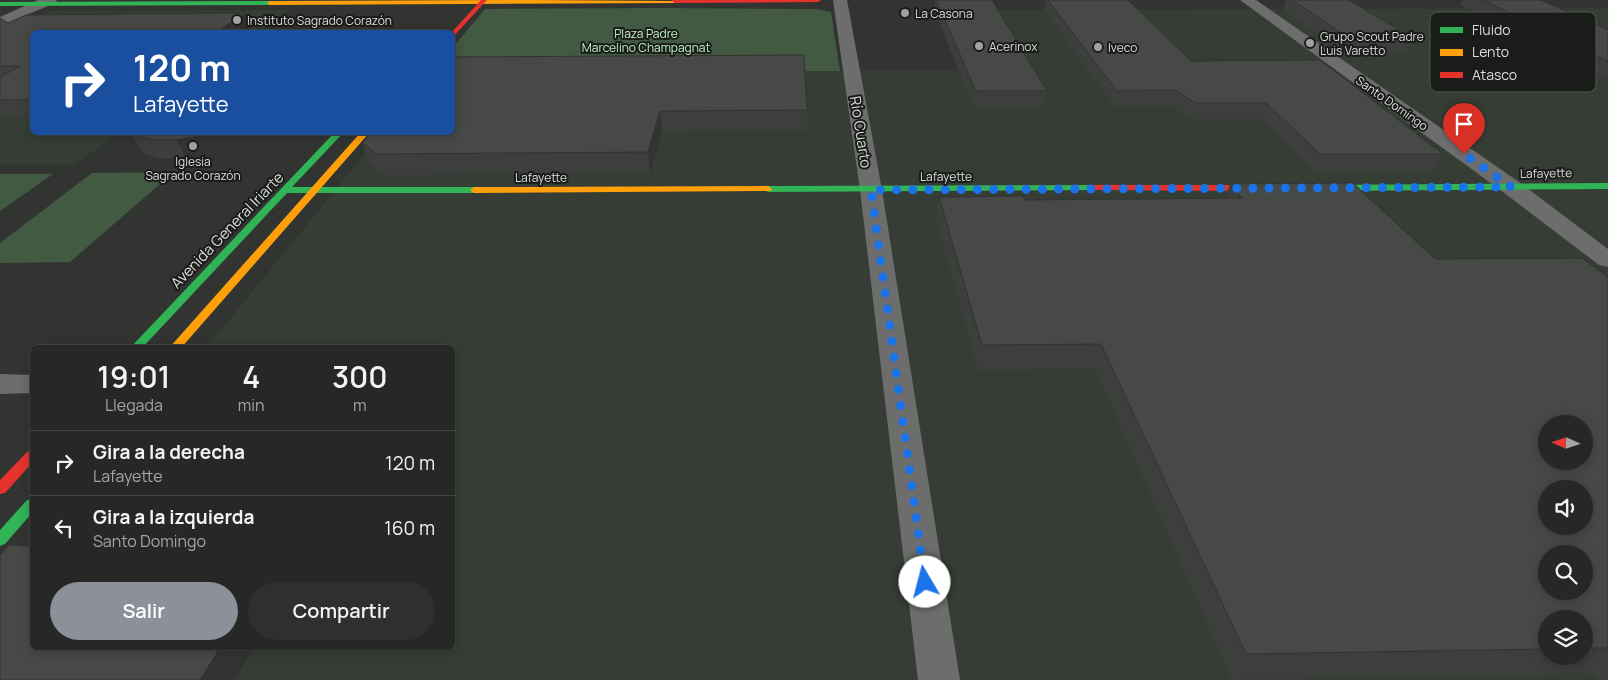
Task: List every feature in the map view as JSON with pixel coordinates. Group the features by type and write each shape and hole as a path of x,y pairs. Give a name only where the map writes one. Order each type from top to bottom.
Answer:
{"main road":[{"path":"0,4 44,2 818,0"},
{"path":"453,14 464,1"},
{"path":"455,33 483,1"},
{"name":"Avenida General Iriarte","path":"138,345 337,135"},
{"path":"177,345 363,135"},
{"name":"Lafayette","path":"1304,188 1608,186"},
{"name":"Lafayette","path":"285,190 1275,188"},
{"path":"0,489 30,457"},
{"path":"0,540 30,506"}],"street":[{"name":"Río Cuarto","path":"840,0 871,190 939,680"},
{"name":"Santo Domingo","path":"1247,0 1511,187 1608,260"},
{"path":"0,22 44,2"},
{"path":"0,384 30,384"}],"shaded area":[{"path":"1608,8 1608,680 0,680 30,650 455,650 455,345 209,345 380,135 455,135 455,71 960,71 936,10"},
{"path":"289,10 261,30 30,30 30,135 116,135 75,164 0,164 0,29 25,18 52,11"}],"green space":[{"name":"Plaza Padre Marcelino Champagnat","path":"485,9 816,9 831,12 840,71 455,71 455,45"},
{"path":"174,172 70,262 0,263 0,243 92,173"},
{"path":"0,174 53,174 0,211"}],"building":[{"name":"Acerinox","path":"936,0 992,0 1047,91 976,91"},
{"path":"1048,0 1128,0 1191,61 1320,60 1443,154 1320,154 1266,103 1195,103 1176,90 1117,91"},
{"path":"1293,0 1349,0 1413,38 1350,39"},
{"path":"1483,0 1541,0 1568,12 1508,12"},
{"path":"246,13 219,30 30,30 30,100 0,100 0,77 21,66 0,66 0,18 8,23 26,15"},
{"path":"1596,25 1608,30 1608,61 1596,55"},
{"path":"804,55 807,110 660,111 648,152 377,154 362,143 369,135 455,135 455,57"},
{"path":"136,135 203,135 177,140 150,139"},
{"path":"1353,183 1435,259 1582,258 1608,277 1608,648 1593,648 1593,610 1538,610 1538,649 1246,654 1101,344 982,345 939,197 1023,196 1025,200 1242,198 1230,184"},
{"path":"9,545 30,546 30,650 219,650 200,680 0,680 0,555"}],"traffic: fast":[{"path":"0,4 270,3"},
{"path":"138,345 337,135"},
{"path":"1320,188 1608,186"},
{"path":"768,189 1091,188"},
{"path":"285,190 474,190"},
{"path":"0,540 30,506"}],"traffic: slow":[{"path":"270,3 674,1"},
{"path":"177,345 363,135"},
{"path":"474,190 768,189"}],"traffic: jam":[{"path":"455,33 484,0"},
{"path":"674,1 818,0"},
{"path":"1091,188 1267,188"},
{"path":"0,489 30,457"}],"place":[{"name":"La Casona","path":"905,13"},
{"name":"Instituto Sagrado Corazón","path":"237,20"},
{"name":"Grupo Scout Padre Luis Varetto","path":"1310,43"},
{"name":"Acerinox","path":"979,46"},
{"name":"Iveco","path":"1098,47"},
{"name":"Iglesia Sagrado Corazón","path":"193,146"}],"route":[{"path":"925,582 871,190 1511,187 1464,154"}]}
